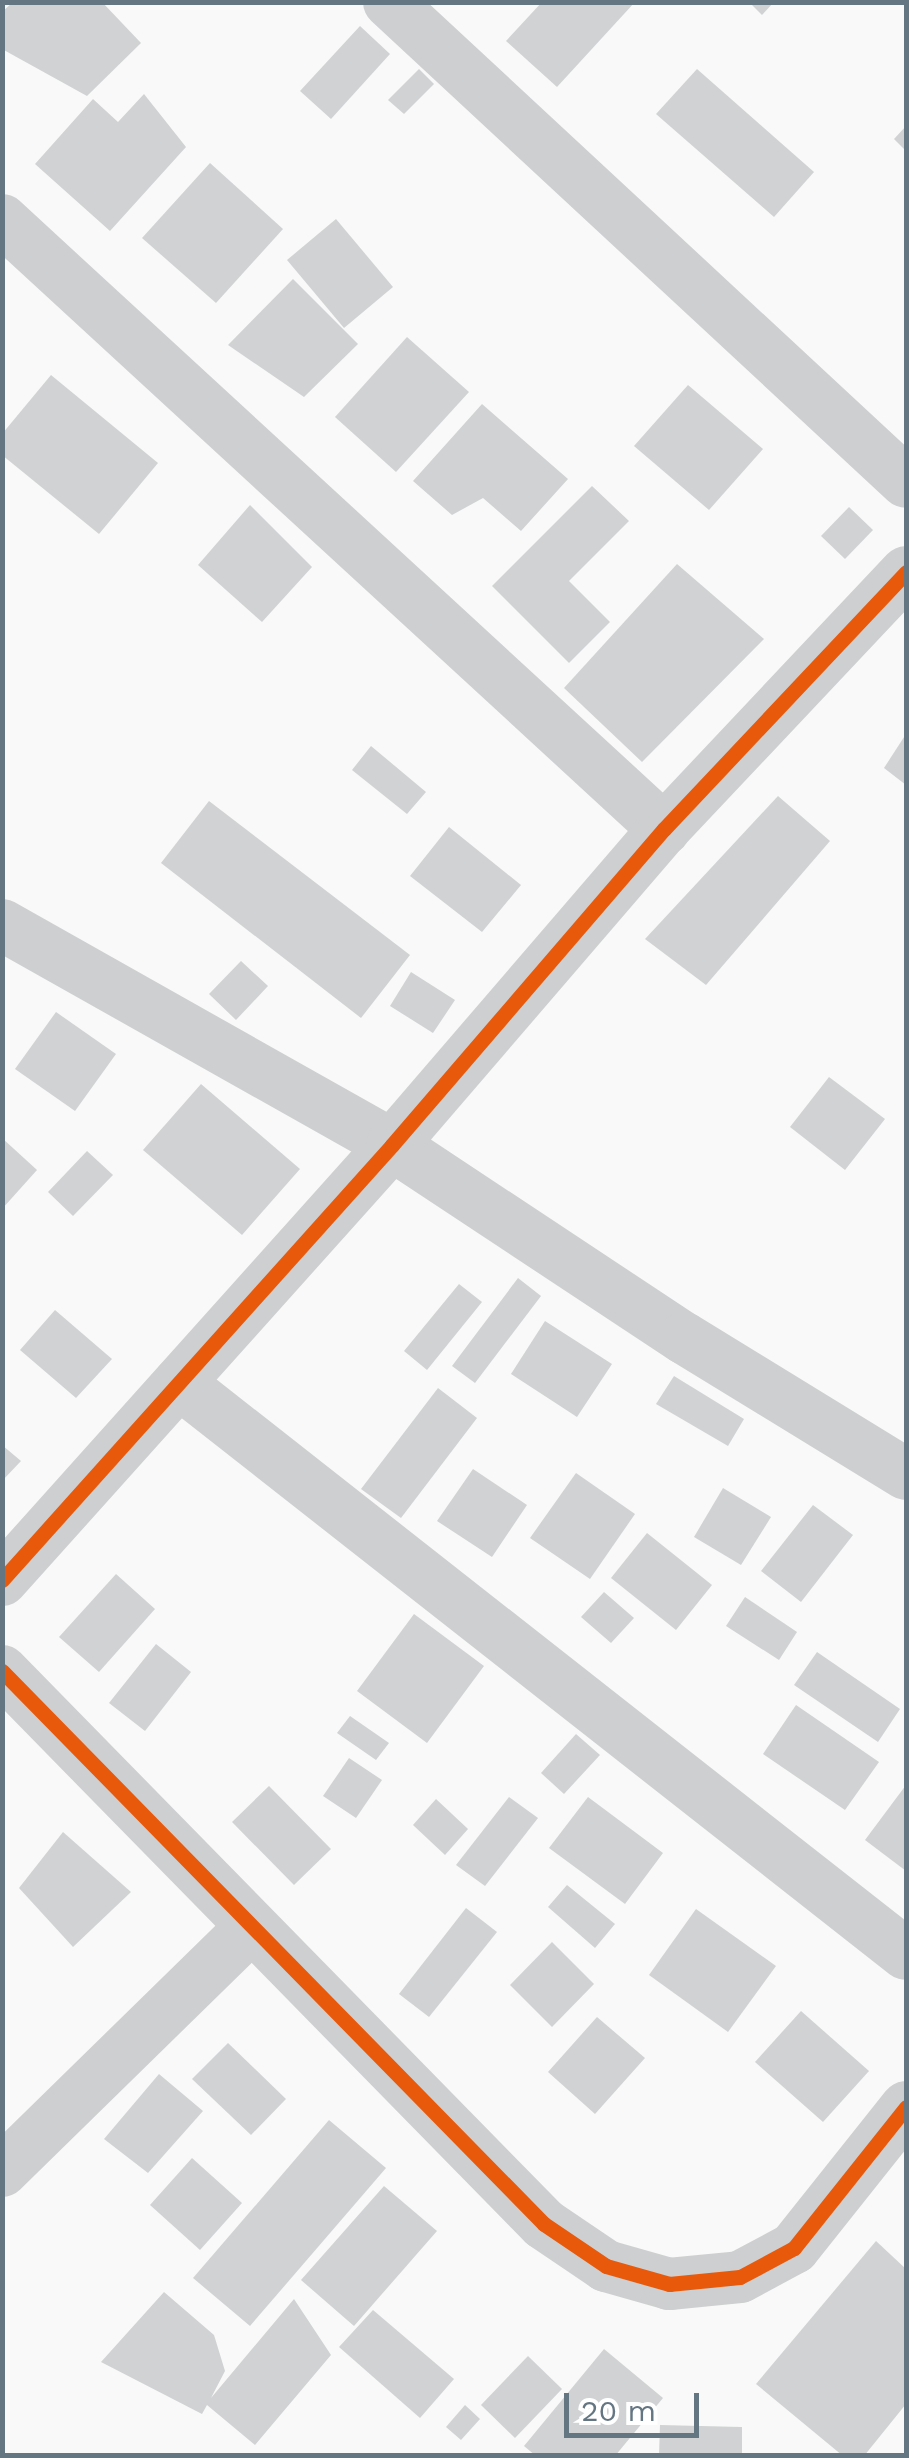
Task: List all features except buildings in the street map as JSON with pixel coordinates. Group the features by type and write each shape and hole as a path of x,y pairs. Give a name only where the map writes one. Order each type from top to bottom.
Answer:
{"street":[{"path":"390,2 906,482"},
{"path":"2,220 664,828"},
{"path":"2,1580 392,1145 664,828 906,572"},
{"path":"2,926 392,1145 684,1338 906,1474"},
{"path":"179,1382 906,1954"},
{"path":"2,1671 544,2224 606,2266 669,2284 740,2278 794,2248 906,2107"},
{"path":"2,2171 250,1928"}],"cycle path":[{"path":"2,1580 392,1145 664,829 906,572"},
{"path":"2,1671 544,2224 606,2266 669,2284 740,2277 794,2248 906,2107"}]}
